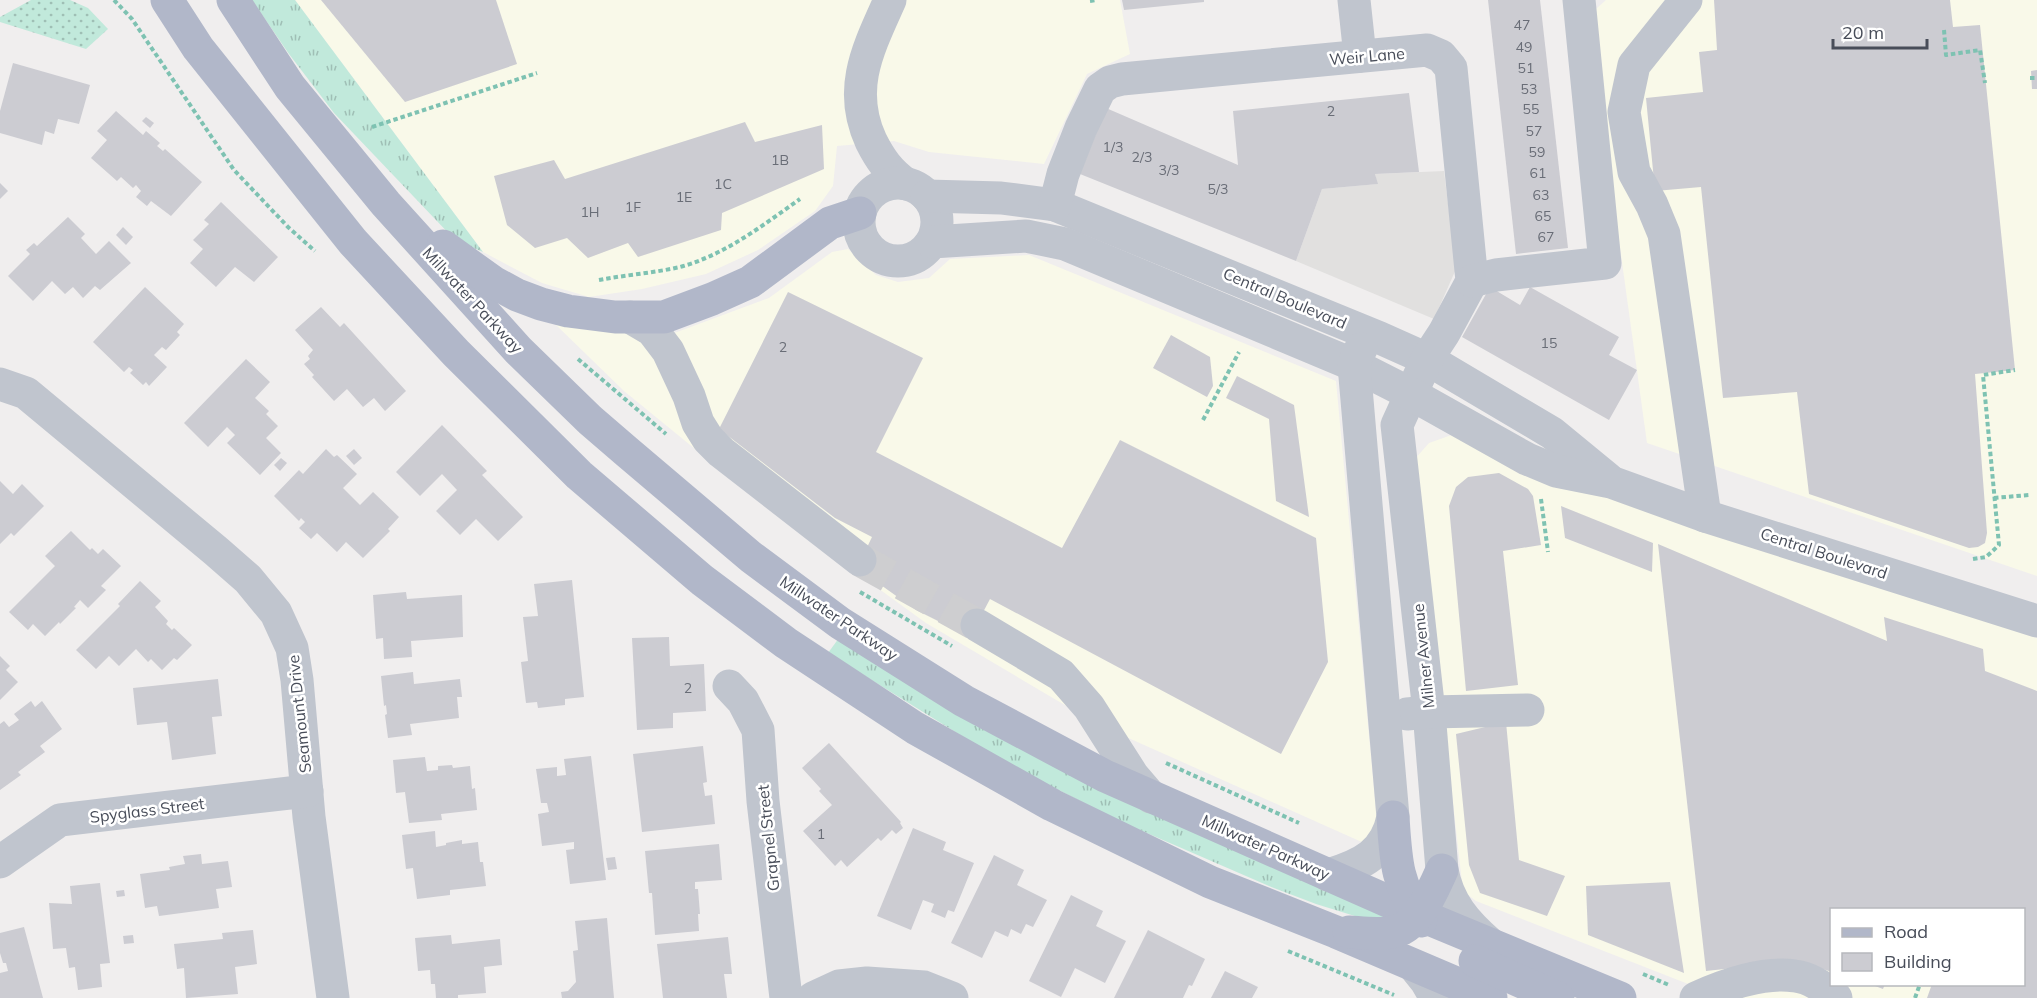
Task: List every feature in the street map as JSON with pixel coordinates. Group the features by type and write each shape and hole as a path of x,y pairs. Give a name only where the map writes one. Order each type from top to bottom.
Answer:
{"main road":[{"path":"144,0 198,48"},
{"path":"167,0 198,48 353,242 456,353 579,475 702,580 786,643 906,722 1052,805 1210,882 1336,932 1491,998"},
{"name":"Millwater Parkway","path":"233,0 291,87 386,204 518,350 590,420 751,557 840,623 964,701 1105,776 1417,914 1620,998"},
{"path":"386,204 493,282 517,295 568,311 615,317 664,317 712,299 750,282 830,223 860,213"},
{"path":"1393,817 1396,866 1399,877 1417,914 1433,939 1440,945 1558,998"},
{"path":"1336,932 1386,933 1401,929 1417,914 1432,892 1442,870"}],"street":[{"path":"890,0 861,72 862,118 882,161 893,175 916,190 934,206 938,218 937,231 925,252 902,261 878,256 868,248 859,225 860,213 865,202 872,193 894,183 916,190"},
{"path":"1354,0 1360,56"},
{"path":"1426,359 1444,333 1472,282 1496,275 1605,263 1579,0"},
{"path":"1686,0 1634,65 1624,112 1634,172 1652,205 1664,234 1705,516"},
{"name":"Weir Lane","path":"1055,205 1063,174 1081,128 1100,89 1110,82 1427,50 1441,56 1451,68 1472,282"},
{"name":"Central Boulevard","path":"916,190 1055,205 1380,338 1426,359 1552,433 1611,482"},
{"name":"Central Boulevard","path":"932,242 1026,236 1065,244 1354,365 1527,459 1556,471 1611,482 1705,516 2037,621"},
{"path":"630,317 652,330 668,351 689,396 698,423 714,446 856,572"},
{"path":"1328,875 1347,869 1376,851 1390,832 1393,817 1354,365 1357,354 1363,346 1380,338"},
{"name":"Milner Avenue","path":"1426,359 1397,425 1429,712 1442,870 1445,888 1462,917 1490,944"},
{"name":"Seamount Drive","path":"0,384 26,393 45,408 248,579 276,613 292,648 297,680 307,791 333,998"},
{"path":"969,638 1061,675 1089,707 1133,776 1151,797"},
{"name":"Grapnel Street","path":"729,686 743,701 758,730 763,801 786,998"},
{"path":"1386,717 1429,712 1528,710"},
{"name":"Spyglass Street","path":"0,862 60,820 307,791"},
{"path":"1414,966 1436,998"},
{"path":"1696,998 1751,977 1796,976 1822,986 1836,998"},
{"path":"813,998 839,986 867,983 924,987 952,998"}],"path":[{"path":"1090,1 1097,0"},
{"path":"1944,30 1946,55 1980,50 1985,83"},
{"path":"372,127 537,73"},
{"path":"2030,78 2037,78"},
{"path":"592,282 680,267 711,256 741,239 800,199"},
{"path":"1203,420 1240,351"},
{"path":"573,355 671,438"},
{"path":"1973,559 1986,557 1999,545 1983,375 2015,370"},
{"path":"1994,498 2029,495"},
{"path":"1541,497 1548,552"},
{"path":"856,572 969,638"},
{"path":"1160,761 1307,827"}],"shaded area":[{"path":"295,0 1120,0 1130,54 1087,74 1044,164 929,152 894,141 837,146 833,186 815,211 758,250 706,274 642,289 589,297 542,283 483,252"},
{"path":"1606,0 2037,0 2037,576 1647,443 1588,16"},
{"path":"1444,171 1456,269 1434,319 1296,261 1322,189 1377,184 1375,174"},
{"path":"848,249 876,275 898,282 929,278 950,259 1029,255 1336,381 1377,821 1364,843 1097,724 926,623 766,507 624,391 552,321 669,335 769,298 832,252"},
{"path":"1460,432 1486,449 2037,638 2037,998 1724,998 1476,901 1463,891 1414,460 1429,443"}],"green space":[{"path":"31,0 70,0 88,8 108,29 86,49 0,22 0,17"},
{"path":"252,0 295,0 483,252 455,240 334,113"},
{"path":"839,638 1394,921 1371,921 1269,886 1126,824 1007,764 828,653"}],"building":[{"path":"321,0 496,0 517,64 405,102"},
{"path":"1122,0 1204,0 1204,2 1124,10"},
{"path":"1488,0 1540,0 1568,248 1516,254"},
{"path":"1714,0 1950,0 1953,27 1980,25 2015,370 1975,374 1987,533 1985,543 1978,547 1969,548 1809,494 1797,392 1723,398 1701,187 1655,191 1646,98 1703,92 1699,52 1717,50"},
{"path":"13,63 90,85 79,124 58,119 54,134 45,131 42,145 0,133 0,111"},
{"path":"2037,70 2037,89 2032,89 2031,71"},
{"path":"1409,93 1419,172 1375,174 1378,184 1322,189 1296,261 1080,174 1106,108 1238,165 1233,111"},
{"path":"116,111 143,135 146,131 160,143 157,146 163,151 165,149 202,182 171,216 151,201 147,206 136,197 141,191 136,185 133,188 121,177 117,181 91,158 107,140 97,131"},
{"path":"146,117 154,123 150,128 142,121"},
{"path":"745,122 755,142 822,125 824,169 722,213 721,230 638,257 628,243 588,258 567,238 535,248 507,225 494,176 554,160 565,179"},
{"path":"0,183 8,191 0,199"},
{"path":"221,202 278,257 254,282 235,267 216,287 190,263 203,249 193,240 209,224 204,220"},
{"path":"68,217 85,234 81,238 96,254 109,241 131,263 100,290 95,286 83,298 73,287 65,294 52,281 33,301 8,276 30,254 26,250 34,243 37,246"},
{"path":"123,227 133,237 126,245 116,235"},
{"path":"145,287 184,324 177,332 180,335 166,350 162,347 154,355 167,367 149,386 146,382 143,385 130,373 133,370 129,367 124,372 93,342"},
{"path":"1490,287 1520,305 1530,287 1619,337 1609,355 1637,370 1609,420 1462,337"},
{"path":"788,292 923,358 876,452 1062,548 1120,440 1316,538 1328,662 1281,754 990,599 970,637 916,610 857,568 872,537 835,518 719,429"},
{"path":"321,307 340,327 344,323 406,391 385,411 374,398 363,407 347,389 334,401 312,377 314,375 304,364 310,359 308,356 313,350 295,330"},
{"path":"1171,335 1210,357 1213,386 1207,397 1153,368"},
{"path":"246,359 270,382 255,398 269,411 266,414 278,426 266,438 281,453 260,475 227,443 235,435 227,427 208,447 184,423"},
{"path":"1237,376 1294,405 1309,517 1276,501 1269,419 1226,398"},
{"path":"442,425 487,471 482,475 523,517 498,541 476,519 460,535 436,511 457,490 442,474 420,496 396,472"},
{"path":"326,449 334,457 337,455 357,474 343,488 360,505 373,492 399,517 388,529 390,531 363,558 346,542 337,552 317,533 311,539 299,528 305,522 301,518 299,521 274,496 299,470 303,474"},
{"path":"354,449 362,458 354,465 346,456"},
{"path":"281,458 287,463 280,471 274,465"},
{"path":"1499,473 1528,489 1533,496 1541,545 1503,551 1518,685 1466,691 1449,506 1456,487 1468,477"},
{"path":"0,481 13,494 22,484 44,506 14,536 11,533 0,544"},
{"path":"1561,506 1653,543 1652,572 1565,538"},
{"path":"71,531 90,550 92,548 98,554 103,549 121,566 101,586 106,590 88,608 80,600 74,607 76,608 45,636 33,624 28,630 9,612 55,566 45,556"},
{"path":"1658,544 1887,641 1884,617 1983,649 1985,671 2037,691 2037,998 1927,998 1931,986 2025,986 2025,908 1830,908 1830,971 1798,961 1706,971"},
{"path":"572,580 584,697 565,699 565,705 538,708 537,702 526,703 521,662 528,661 523,617 538,616 534,584"},
{"path":"140,581 161,601 155,607 168,621 166,624 172,630 174,628 192,645 177,660 174,658 162,670 151,659 148,662 136,649 119,666 109,656 96,669 76,650 120,606 118,604"},
{"path":"406,592 407,599 462,595 463,637 411,641 412,657 384,659 383,638 376,639 373,595"},
{"path":"669,637 670,666 704,664 706,711 673,713 673,728 637,730 632,638"},
{"path":"0,656 10,666 6,670 18,682 0,700"},
{"path":"413,672 414,684 460,679 462,697 457,697 459,718 410,724 412,735 388,738 381,676"},
{"path":"218,679 222,716 212,717 216,754 172,760 167,722 137,725 133,688"},
{"path":"31,701 35,707 42,701 62,729 40,746 45,752 18,772 21,775 0,790 0,724 4,721 9,727 19,720 14,714"},
{"path":"1506,722 1519,860 1565,876 1547,916 1480,893 1469,865 1456,734"},
{"path":"829,743 901,822 903,828 896,834 892,830 881,841 878,838 847,867 841,860 835,866 803,831 832,805 802,768"},
{"path":"703,746 707,782 703,783 705,796 712,795 715,824 642,832 633,754"},
{"path":"591,756 606,880 570,884 566,850 574,849 574,842 542,846 538,814 549,812 547,803 541,803 536,769 557,767 557,776 566,775 564,759"},
{"path":"425,757 427,771 438,770 438,766 452,765 453,768 470,766 477,810 441,814 442,820 409,823 405,792 396,793 393,760"},
{"path":"913,828 946,842 943,850 974,863 954,912 948,910 945,918 931,912 934,904 923,900 911,930 877,916"},
{"path":"435,831 436,847 462,840 462,844 478,842 486,886 450,890 450,895 417,899 413,868 406,869 402,835"},
{"path":"719,844 722,880 695,882 695,889 698,889 699,931 655,935 652,893 649,893 645,851"},
{"path":"201,854 202,864 228,861 232,887 216,889 219,908 159,916 157,906 145,908 140,874 170,870 169,867 185,864 183,856"},
{"path":"994,855 1024,870 1017,885 1047,900 1033,927 1026,924 1021,934 1011,929 1008,937 995,931 982,958 951,943"},
{"path":"615,857 617,869 608,870 606,858"},
{"path":"1670,882 1684,973 1588,935 1586,886"},
{"path":"100,883 110,963 100,964 102,987 78,990 75,967 69,968 66,948 53,949 49,903 72,904 70,886"},
{"path":"124,890 125,896 117,897 116,891"},
{"path":"1071,895 1103,911 1096,926 1126,941 1105,983 1075,968 1061,997 1029,981"},
{"path":"607,918 614,998 562,998 561,992 568,991 576,982 573,951 578,950 575,921"},
{"path":"24,927 43,998 0,998 0,973 8,971 0,953 0,933"},
{"path":"253,930 257,964 235,967 238,994 186,998 184,968 177,969 174,944 223,939 222,933"},
{"path":"1148,930 1205,959 1192,986 1189,985 1183,998 1114,998"},
{"path":"133,935 134,943 124,944 123,936"},
{"path":"451,935 452,944 500,939 502,965 484,967 486,993 458,995 458,998 436,998 435,984 431,984 430,970 418,971 415,938"},
{"path":"728,937 732,974 724,974 727,998 663,998 657,944"},
{"path":"1225,971 1258,987 1252,998 1211,998"}],"tunnel":[{"path":"860,560 977,625"}]}
